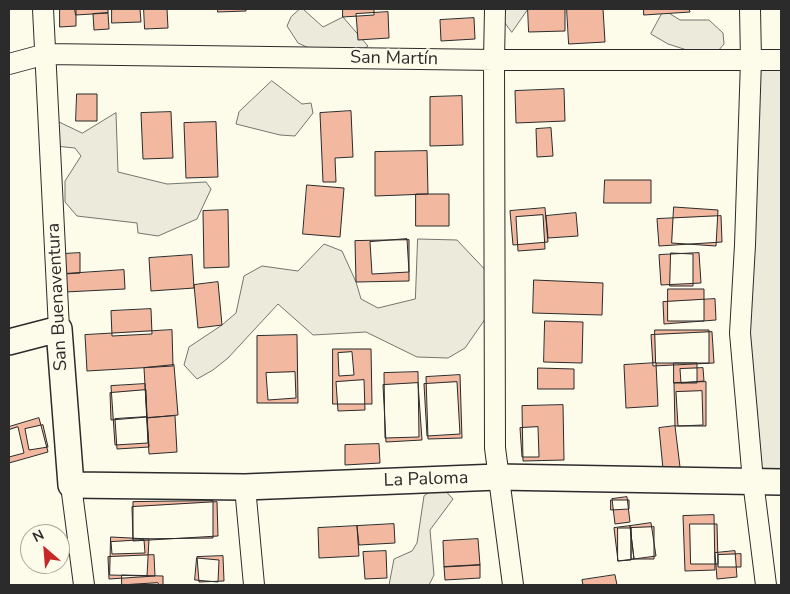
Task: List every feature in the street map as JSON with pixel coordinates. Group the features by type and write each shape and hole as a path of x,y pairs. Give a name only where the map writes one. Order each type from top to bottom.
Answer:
{"street":[{"name":"San Buenaventura","path":"43,9 59,329 80,584"},
{"path":"495,9 495,448 513,585"},
{"path":"750,9 751,60 740,333 766,585"},
{"name":"San Martín","path":"9,64 46,54 494,60 781,60"},
{"path":"9,342 59,329"},
{"name":"La Paloma","path":"71,485 245,487 498,477 781,482"},
{"path":"245,487 254,585"}],"shaded area":[{"path":"300,9 303,9 323,27 343,17 368,46 346,61 324,55 298,43 287,26 291,17"},
{"path":"495,9 528,9 512,32"},
{"path":"664,10 680,20 709,20 723,33 724,44 712,58 668,44 651,34"},
{"path":"751,60 781,60 781,482 753,481 740,333"},
{"path":"272,81 302,104 311,103 313,113 295,136 280,135 236,124 239,112"},
{"path":"116,113 118,172 167,184 206,182 211,189 197,219 158,236 138,233 137,223 77,216 65,202 65,181 81,156 75,148 55,146 57,121 82,133"},
{"path":"418,239 457,240 491,276 488,315 465,348 448,358 417,357 366,332 313,335 278,304 228,358 213,370 197,379 184,365 189,347 222,325 236,313 244,276 262,266 298,271 324,244 342,251 356,282 361,299 378,308 415,299"},
{"path":"441,486 453,499 430,530 434,575 429,585 389,585 394,559 412,551 417,543 424,496"}],"building":[{"path":"60,9 76,9 76,26 60,27"},
{"path":"75,9 108,9 108,13 76,15"},
{"path":"112,9 140,9 141,22 112,23"},
{"path":"144,9 167,9 168,28 145,29"},
{"path":"218,9 246,9 246,11 218,12"},
{"path":"343,9 374,9 374,15 343,17"},
{"path":"528,9 565,9 565,31 529,32"},
{"path":"567,9 603,9 605,42 569,44"},
{"path":"644,9 689,9 690,12 644,15"},
{"path":"388,12 389,38 358,40 356,14"},
{"path":"108,13 109,29 94,30 93,14"},
{"path":"474,18 475,39 441,41 440,20"},
{"path":"564,89 565,121 516,123 515,91"},
{"path":"77,94 97,94 97,121 76,121"},
{"path":"462,96 463,145 430,146 430,97"},
{"path":"351,111 353,157 335,158 336,182 323,182 320,113"},
{"path":"171,112 173,158 143,159 141,113"},
{"path":"216,122 218,177 186,178 184,123"},
{"path":"551,128 553,156 537,157 536,129"},
{"path":"427,151 428,194 375,196 375,152"},
{"path":"605,180 651,180 651,203 604,203"},
{"path":"307,185 344,188 340,237 303,234"},
{"path":"416,194 449,194 449,226 416,226"},
{"path":"674,207 718,210 716,246 672,243"},
{"path":"545,208 548,242 513,245 510,211"},
{"path":"228,210 229,267 204,268 203,211"},
{"path":"576,213 578,236 548,238 546,216"},
{"path":"543,215 545,249 518,251 516,217"},
{"path":"721,216 722,242 659,246 657,219"},
{"path":"407,239 409,272 372,274 370,242"},
{"path":"409,240 409,281 356,282 355,241"},
{"path":"80,253 80,273 64,274 63,254"},
{"path":"671,253 693,254 693,286 670,286"},
{"path":"699,253 701,283 661,285 659,255"},
{"path":"192,255 194,288 151,291 149,258"},
{"path":"124,270 125,289 65,292 64,274"},
{"path":"534,280 603,283 602,315 533,313"},
{"path":"218,282 222,325 198,328 194,285"},
{"path":"668,289 704,289 704,321 668,321"},
{"path":"715,299 716,320 664,324 663,302"},
{"path":"151,309 152,334 112,336 111,311"},
{"path":"545,321 583,322 582,363 544,362"},
{"path":"172,330 173,366 87,371 85,335"},
{"path":"655,330 709,330 709,363 656,363"},
{"path":"712,332 714,363 653,366 651,335"},
{"path":"297,335 298,403 257,403 257,336"},
{"path":"333,349 371,349 372,404 333,404"},
{"path":"352,352 354,375 339,376 338,353"},
{"path":"656,363 658,406 626,408 624,365"},
{"path":"674,363 697,363 697,383 674,383"},
{"path":"174,365 178,415 147,418 144,368"},
{"path":"538,368 574,369 574,389 538,389"},
{"path":"703,368 704,381 681,383 680,369"},
{"path":"295,372 296,398 268,400 266,373"},
{"path":"418,372 419,437 385,438 384,373"},
{"path":"460,375 462,438 428,439 426,377"},
{"path":"364,380 365,410 338,411 336,382"},
{"path":"457,382 460,434 427,436 424,384"},
{"path":"706,382 706,426 675,426 674,383"},
{"path":"418,383 422,440 386,442 383,385"},
{"path":"145,384 148,443 115,445 111,386"},
{"path":"146,390 147,417 111,420 110,393"},
{"path":"702,391 703,425 678,426 676,392"},
{"path":"563,405 564,460 523,461 522,406"},
{"path":"175,416 177,452 149,454 147,418"},
{"path":"147,417 149,447 117,449 115,419"},
{"path":"39,418 48,452 9,463 9,427"},
{"path":"43,425 48,447 29,450 25,429"},
{"path":"675,426 680,467 663,469 659,428"},
{"path":"18,427 24,453 9,457 9,430"},
{"path":"538,427 539,457 522,457 520,428"},
{"path":"379,444 380,463 345,465 345,445"},
{"path":"627,497 630,522 615,524 612,499"},
{"path":"611,500 629,500 629,509 611,510"},
{"path":"213,501 213,538 133,539 133,502"},
{"path":"217,502 218,536 133,541 132,507"},
{"path":"714,515 715,570 685,571 683,516"},
{"path":"651,523 656,556 634,559 630,526"},
{"path":"394,524 395,543 359,545 357,526"},
{"path":"690,524 717,524 718,564 691,564"},
{"path":"357,526 359,556 319,558 318,528"},
{"path":"630,526 634,559 618,561 614,528"},
{"path":"654,527 654,559 631,559 631,528"},
{"path":"618,528 631,528 631,560 618,561"},
{"path":"111,537 149,539 147,576 110,575"},
{"path":"478,539 480,565 444,567 443,541"},
{"path":"144,540 145,553 112,554 111,542"},
{"path":"386,551 387,578 365,579 363,552"},
{"path":"735,551 737,577 717,579 715,553"},
{"path":"741,554 741,567 718,567 718,555"},
{"path":"154,555 155,576 109,579 108,557"},
{"path":"223,556 224,581 199,582 197,557"},
{"path":"197,558 219,560 218,582 195,580"},
{"path":"480,565 480,578 445,580 444,567"},
{"path":"122,575 163,576 163,585 122,585"},
{"path":"615,575 617,585 583,585 582,580"},
{"path":"158,583 159,585 121,585"}]}
